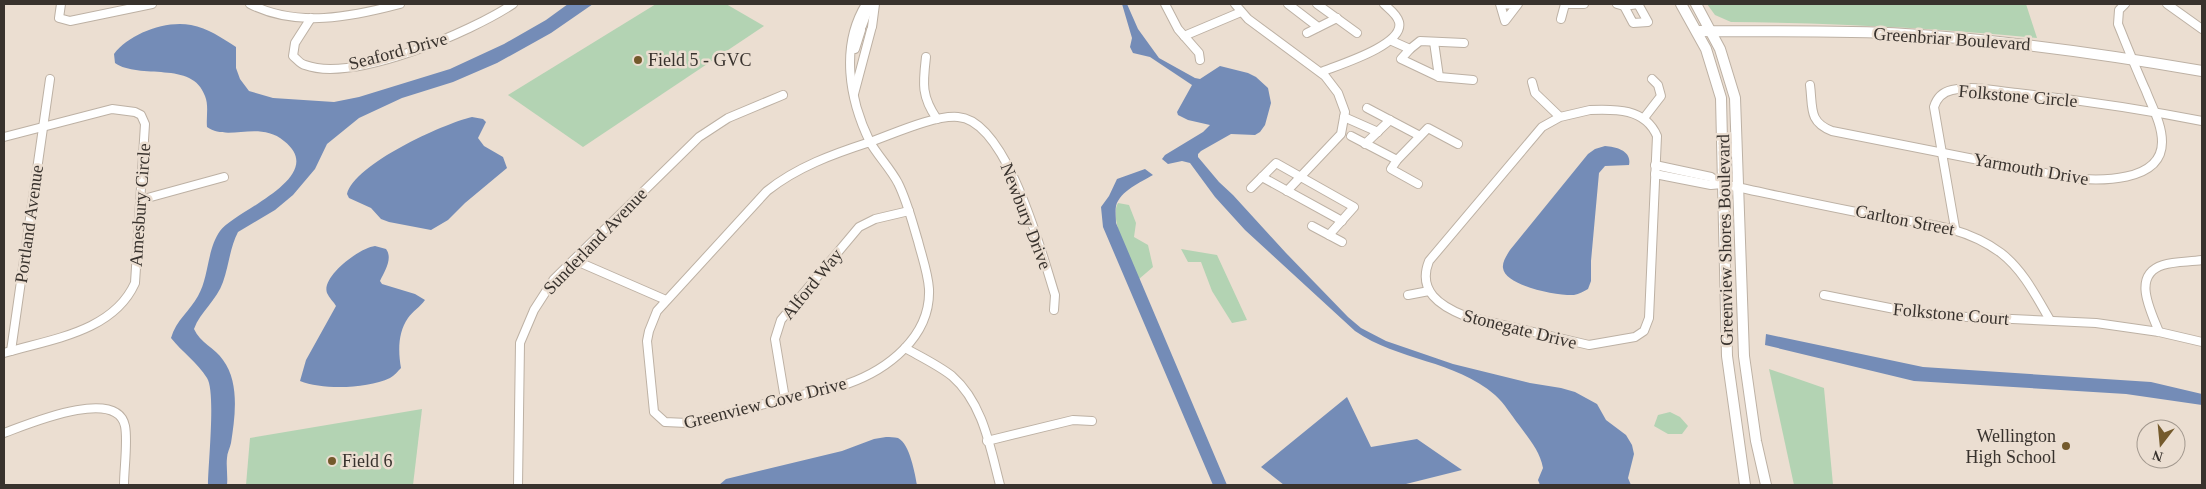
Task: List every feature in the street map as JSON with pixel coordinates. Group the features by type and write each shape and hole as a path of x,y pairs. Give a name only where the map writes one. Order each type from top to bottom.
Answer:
{"street":[{"path":"61,4 60,18 70,21 152,4"},
{"path":"250,4 275,14 311,18 347,15 400,4"},
{"name":"Seaford Drive","path":"311,18 295,43 293,56 298,63 309,68 329,69 393,57 451,37 476,26 513,4"},
{"name":"Greenview Cove Drive","path":"851,62 868,4"},
{"name":"Greenview Cove Drive","path":"868,4 858,18 853,36 850,80 858,114 870,142 897,182 909,211 930,292 929,303 921,325 906,348 884,366 857,380 680,424 668,423 659,418 652,406 647,341 652,321 666,300 778,181 804,166 870,142"},
{"name":"Greenview Cove Drive","path":"854,94 872,29 875,4"},
{"path":"1165,4 1173,21 1199,53 1200,60"},
{"path":"1235,4 1254,26 1321,72 1338,92 1344,106 1345,124 1341,134 1287,191"},
{"path":"1288,4 1318,27"},
{"path":"1317,4 1356,33"},
{"path":"1321,72 1381,48 1392,41 1398,32 1398,22 1394,12 1384,4"},
{"path":"1561,19 1567,4 1584,4"},
{"name":"Greenview Shores Boulevard","path":"1681,4 1700,32 1712,64 1721,98 1727,356 1745,485"},
{"name":"Greenview Shores Boulevard","path":"1696,4 1714,32 1726,63 1735,98 1744,356 1753,424 1766,485"},
{"name":"Yarmouth Drive","path":"1810,85 1812,116 1821,127 1832,131 2070,178 2099,180 2121,178 2146,169 2157,158 2162,141 2154,112 2117,18 2119,10 2125,4"},
{"path":"2166,4 2202,28"},
{"path":"1184,36 1240,12"},
{"path":"1307,33 1336,18"},
{"name":"Greenbriar Boulevard","path":"1700,32 1820,31 2010,42 2133,59 2202,72"},
{"path":"1392,41 1410,49"},
{"path":"1464,43 1420,41 1401,60 1439,77 1472,80"},
{"path":"1434,42 1439,77"},
{"path":"926,57 922,93 926,105 937,119"},
{"path":"1408,295 1429,291 1424,273 1429,262 1542,127 1559,116 1580,111 1616,110 1632,113 1644,118 1661,96 1660,89 1652,79"},
{"name":"Portland Avenue","path":"7,352 50,80"},
{"path":"1532,82 1536,93 1559,116"},
{"name":"Folkstone Circle","path":"1955,228 1934,104 1940,96 1955,89 2031,94 2202,120"},
{"name":"Sunderland Avenue","path":"518,485 520,343 528,318 536,303 554,279 708,130 728,118 784,95"},
{"path":"1367,108 1420,136"},
{"name":"Amesbury Circle","path":"4,136 112,110 127,110 139,113 144,124 135,283 126,300 113,314 95,324 7,352"},
{"name":"Newbury Drive","path":"870,142 937,119 960,117 975,121 982,127 999,149 1015,181 1056,295 1054,310"},
{"path":"1344,117 1378,132"},
{"name":"Stonegate Drive","path":"1429,291 1438,302 1458,314 1583,345 1595,345 1635,337 1644,331 1650,318 1657,136 1654,128 1644,118"},
{"path":"1365,144 1390,120"},
{"path":"1418,184 1391,169 1397,160 1428,128 1458,144"},
{"path":"1351,136 1397,160"},
{"path":"1251,188 1276,164 1354,206 1329,235"},
{"path":"1655,170 1711,185 1722,184"},
{"path":"140,200 224,176"},
{"path":"1262,177 1342,221"},
{"name":"Carlton Street","path":"1722,184 1870,214 1935,223 1955,228 1980,239 2012,263 2027,282 2050,320"},
{"name":"Alford Way","path":"785,399 775,339 781,320 859,227 869,221 909,211"},
{"path":"1312,226 1342,242"},
{"path":"574,260 666,300"},
{"path":"2159,332 2144,290 2147,274 2153,268 2162,265 2202,260"},
{"name":"Folkstone Court","path":"1824,295 1925,315 2050,320"},
{"path":"2050,320 2096,323 2159,332 2202,342"},
{"path":"906,348 947,372 966,391 979,414 1000,485"},
{"path":"4,433 79,409 92,407 110,409 121,417 125,425 124,485"},
{"path":"987,441 1073,420 1092,421"}],"green space":[{"name":"Field 5 - GVC","path":"656,4 726,4 764,26 583,147 508,95"},
{"path":"1707,4 2026,4 2037,38 1884,27 1731,22 1715,15"},
{"path":"1118,203 1129,205 1136,223 1134,237 1148,245 1153,267 1139,279 1118,230 1116,210"},
{"path":"1181,249 1217,255 1247,320 1232,323 1212,291 1201,262 1188,262"},
{"path":"1769,369 1824,388 1833,485 1794,485"},
{"name":"Field 6","path":"422,409 413,485 246,485 250,438"},
{"path":"1670,412 1680,417 1688,426 1682,434 1668,434 1654,426 1658,415"}],"water":[{"path":"568,4 593,4 551,33 497,63 453,82 402,98 359,118 327,144 315,169 293,195 275,210 238,232 220,288 194,329 200,338 223,360 232,379 235,400 231,443 227,456 227,485 208,485 211,412 210,386 203,372 171,338 176,326 195,301 202,288 213,246 220,231 288,180 295,167 295,154 284,141 274,135 254,131 224,133 207,127 206,100 199,85 189,78 178,74 125,68 115,63 114,54 129,40 148,30 181,24 197,26 236,47 236,68 240,79 249,91 273,98 334,102 359,97 450,69 504,44 546,20"},
{"path":"1122,4 1127,4 1138,29 1159,58 1195,78 1200,79 1220,66 1248,73 1256,77 1268,88 1271,103 1265,125 1260,132 1255,135 1231,134 1201,151 1198,157 1219,182 1348,317 1361,328 1386,341 1453,364 1575,392 1597,404 1606,420 1626,435 1632,445 1634,454 1628,478 1631,485 1540,485 1538,480 1543,468 1537,451 1495,395 1479,383 1462,374 1389,349 1355,331 1245,230 1215,197 1190,163 1182,161 1168,164 1162,159 1165,155 1203,132 1210,125 1188,120 1178,115 1177,112 1192,85 1150,57 1133,53 1130,47 1132,38"},
{"path":"472,117 483,119 486,122 478,138 484,146 503,157 507,168 465,203 448,220 431,230 389,222 381,219 371,208 349,198 347,194 353,182 382,158 421,137"},
{"path":"1605,146 1614,147 1626,153 1629,165 1605,166 1599,173 1591,281 1588,289 1574,295 1556,294 1533,289 1513,280 1506,274 1503,268 1504,261 1510,250 1588,154 1595,149"},
{"path":"1145,169 1153,175 1126,191 1118,201 1116,206 1116,223 1227,485 1213,485 1103,227 1101,207 1117,179"},
{"path":"375,246 386,249 389,256 388,265 380,281 382,284 415,294 425,300 408,318 402,329 399,348 401,368 390,378 380,382 357,386 320,386 300,381 306,360 336,306 327,293 330,279 351,258"},
{"path":"1766,334 1923,367 2151,382 2202,394 2202,405 2126,394 1914,381 1765,345"},
{"path":"1347,397 1371,447 1417,439 1462,470 1402,485 1284,485 1261,467"},
{"path":"898,438 906,446 917,485 719,485 726,479 842,451 874,439"}],"place":[{"name":"Field 5 - GVC","path":"638,60"},
{"name":"Wellington High School","path":"2066,446"},
{"name":"Field 6","path":"332,461"}]}
